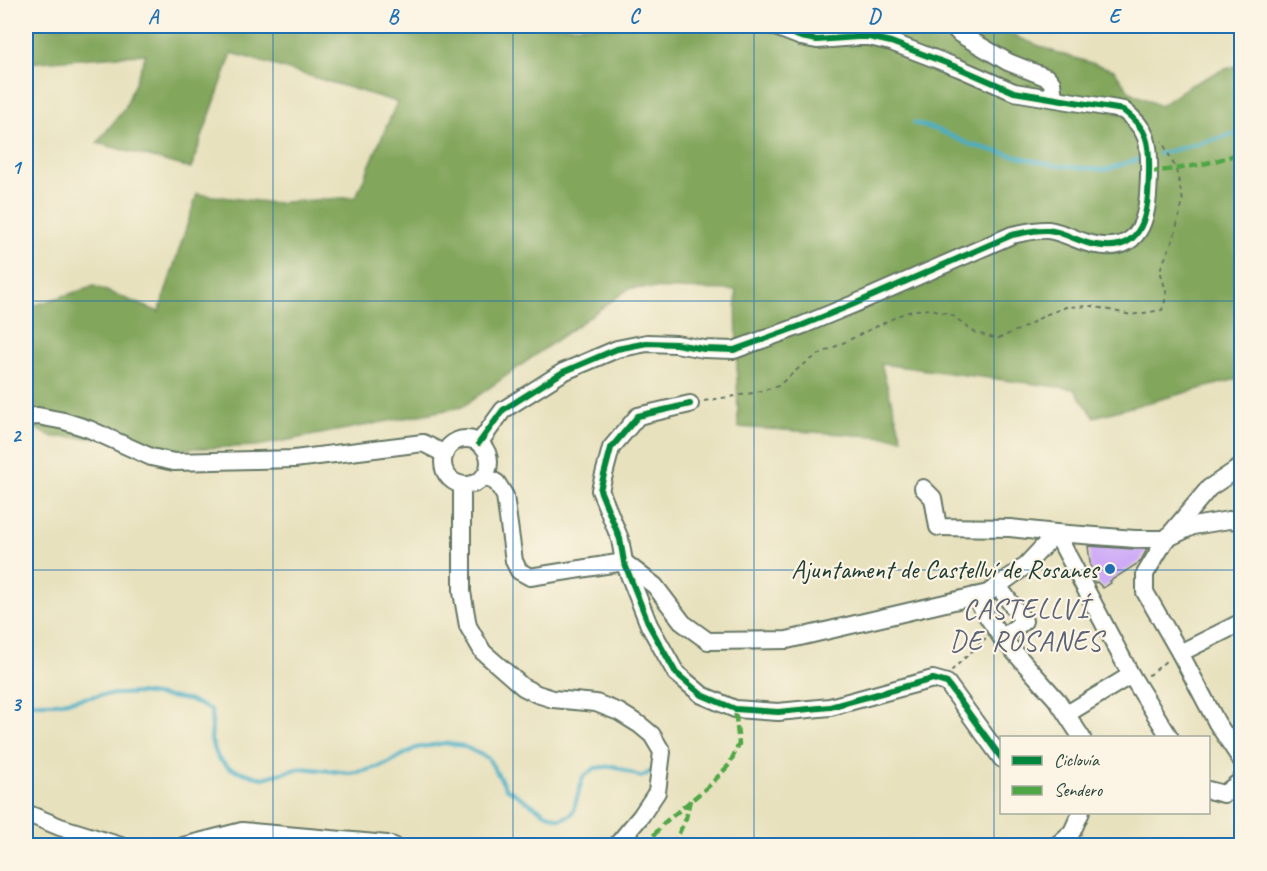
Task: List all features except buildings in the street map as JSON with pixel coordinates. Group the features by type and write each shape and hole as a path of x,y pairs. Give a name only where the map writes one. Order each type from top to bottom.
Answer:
{"street":[{"path":"479,443 503,410 563,372 617,349 647,343 734,350 803,325 1012,236 1048,230 1096,245 1112,246 1127,242 1138,233 1144,223 1148,196 1148,146 1144,130 1123,110 1014,92 891,42 869,37 817,40 801,37 773,26"},
{"path":"952,26 960,34 1008,62 1048,78 1052,83 1054,98"},
{"path":"690,404 638,416 611,448 600,490 620,539 624,562 649,625 676,673 702,695 735,709 778,712 830,707 933,679 947,683 1000,756"},
{"path":"26,417 38,416 64,421 90,429 151,457 174,462 294,459 423,443 445,454"},
{"path":"470,439 479,443 486,449 489,458 489,467 485,476 475,484 462,485 453,481 446,474 443,464 445,454 451,445 459,440 470,439"},
{"path":"1242,466 1209,489 1166,539 1145,574 1145,592 1217,723 1242,761"},
{"path":"485,476 497,483 506,496 514,561 519,571 530,577 624,562 655,586 683,623 708,641 788,640 988,593 1024,567 1056,533"},
{"path":"462,485 462,592 468,626 483,652 523,687 537,694 554,699 596,703 619,712 652,735 662,752 657,792 616,846"},
{"path":"923,488 933,498 938,528 1010,528 1136,539 1166,539 1193,526 1229,519 1242,521"},
{"path":"1056,533 1131,675 1169,736"},
{"path":"998,586 1024,621 999,633"},
{"path":"974,596 999,633 1057,700 1081,736"},
{"path":"1180,653 1242,622"},
{"path":"1067,714 1131,675"},
{"path":"1210,790 1224,794 1242,780"},
{"path":"26,813 60,827 121,846"},
{"path":"1057,845 1072,832 1081,814"},
{"path":"183,846 242,831 394,846"}],"path":[{"path":"690,404 753,393 778,386 816,356 904,313 916,310 932,309 952,315 974,332 997,339 1066,307 1092,306 1131,315 1162,310 1167,295 1160,270 1174,237 1183,201 1176,169 1158,134"},
{"path":"940,681 999,633"},
{"path":"1131,675 1139,678 1151,674 1171,656 1180,653"}],"green space":[{"path":"26,26 989,26 1055,52 1114,70 1130,92 1160,106 1189,86 1241,64 1241,378 1094,417 1074,389 881,364 902,438 738,427 736,290 630,288 462,407 257,446 156,450 106,438 53,437 26,424 26,308 94,286 159,312 197,194 274,203 356,197 397,102 232,53 191,168 97,143 125,108 146,54 26,63"}],"waterway":[{"path":"914,123 938,130 971,145 1053,165 1105,170 1143,158"},
{"path":"1159,154 1242,132"},
{"path":"26,700 35,703 57,703 101,695 140,693 189,700 211,710 211,740 218,758 229,768 263,778 301,768 350,773 386,764 416,748 445,743 463,746 488,758 506,788 545,813 560,819 573,812 583,777 595,768 614,766 641,777 652,771"}],"marked path":[{"path":"1149,172 1220,160 1242,152"},
{"path":"645,846 664,823 710,785 729,765 739,744 735,709"},
{"path":"673,846 686,818 690,800"}],"cycle path":[{"path":"479,443 503,410 563,372 617,349 647,343 734,350 854,304 1012,235 1048,230 1090,244 1113,246 1125,243 1141,226 1147,202 1148,145 1138,124 1123,110 1014,92 891,42 869,37 817,40 801,37 773,26"},
{"path":"690,404 638,416 611,448 600,490 620,539 624,562 649,625 676,673 702,695 735,709 778,712 830,707 933,679 947,683 1000,756"}],"place":[{"name":"Ajuntament de Castellví de Rosanes","path":"1110,569"}],"district":[{"name":"CASTELLVÍ DE ROSANES","path":"1026,624"}]}
